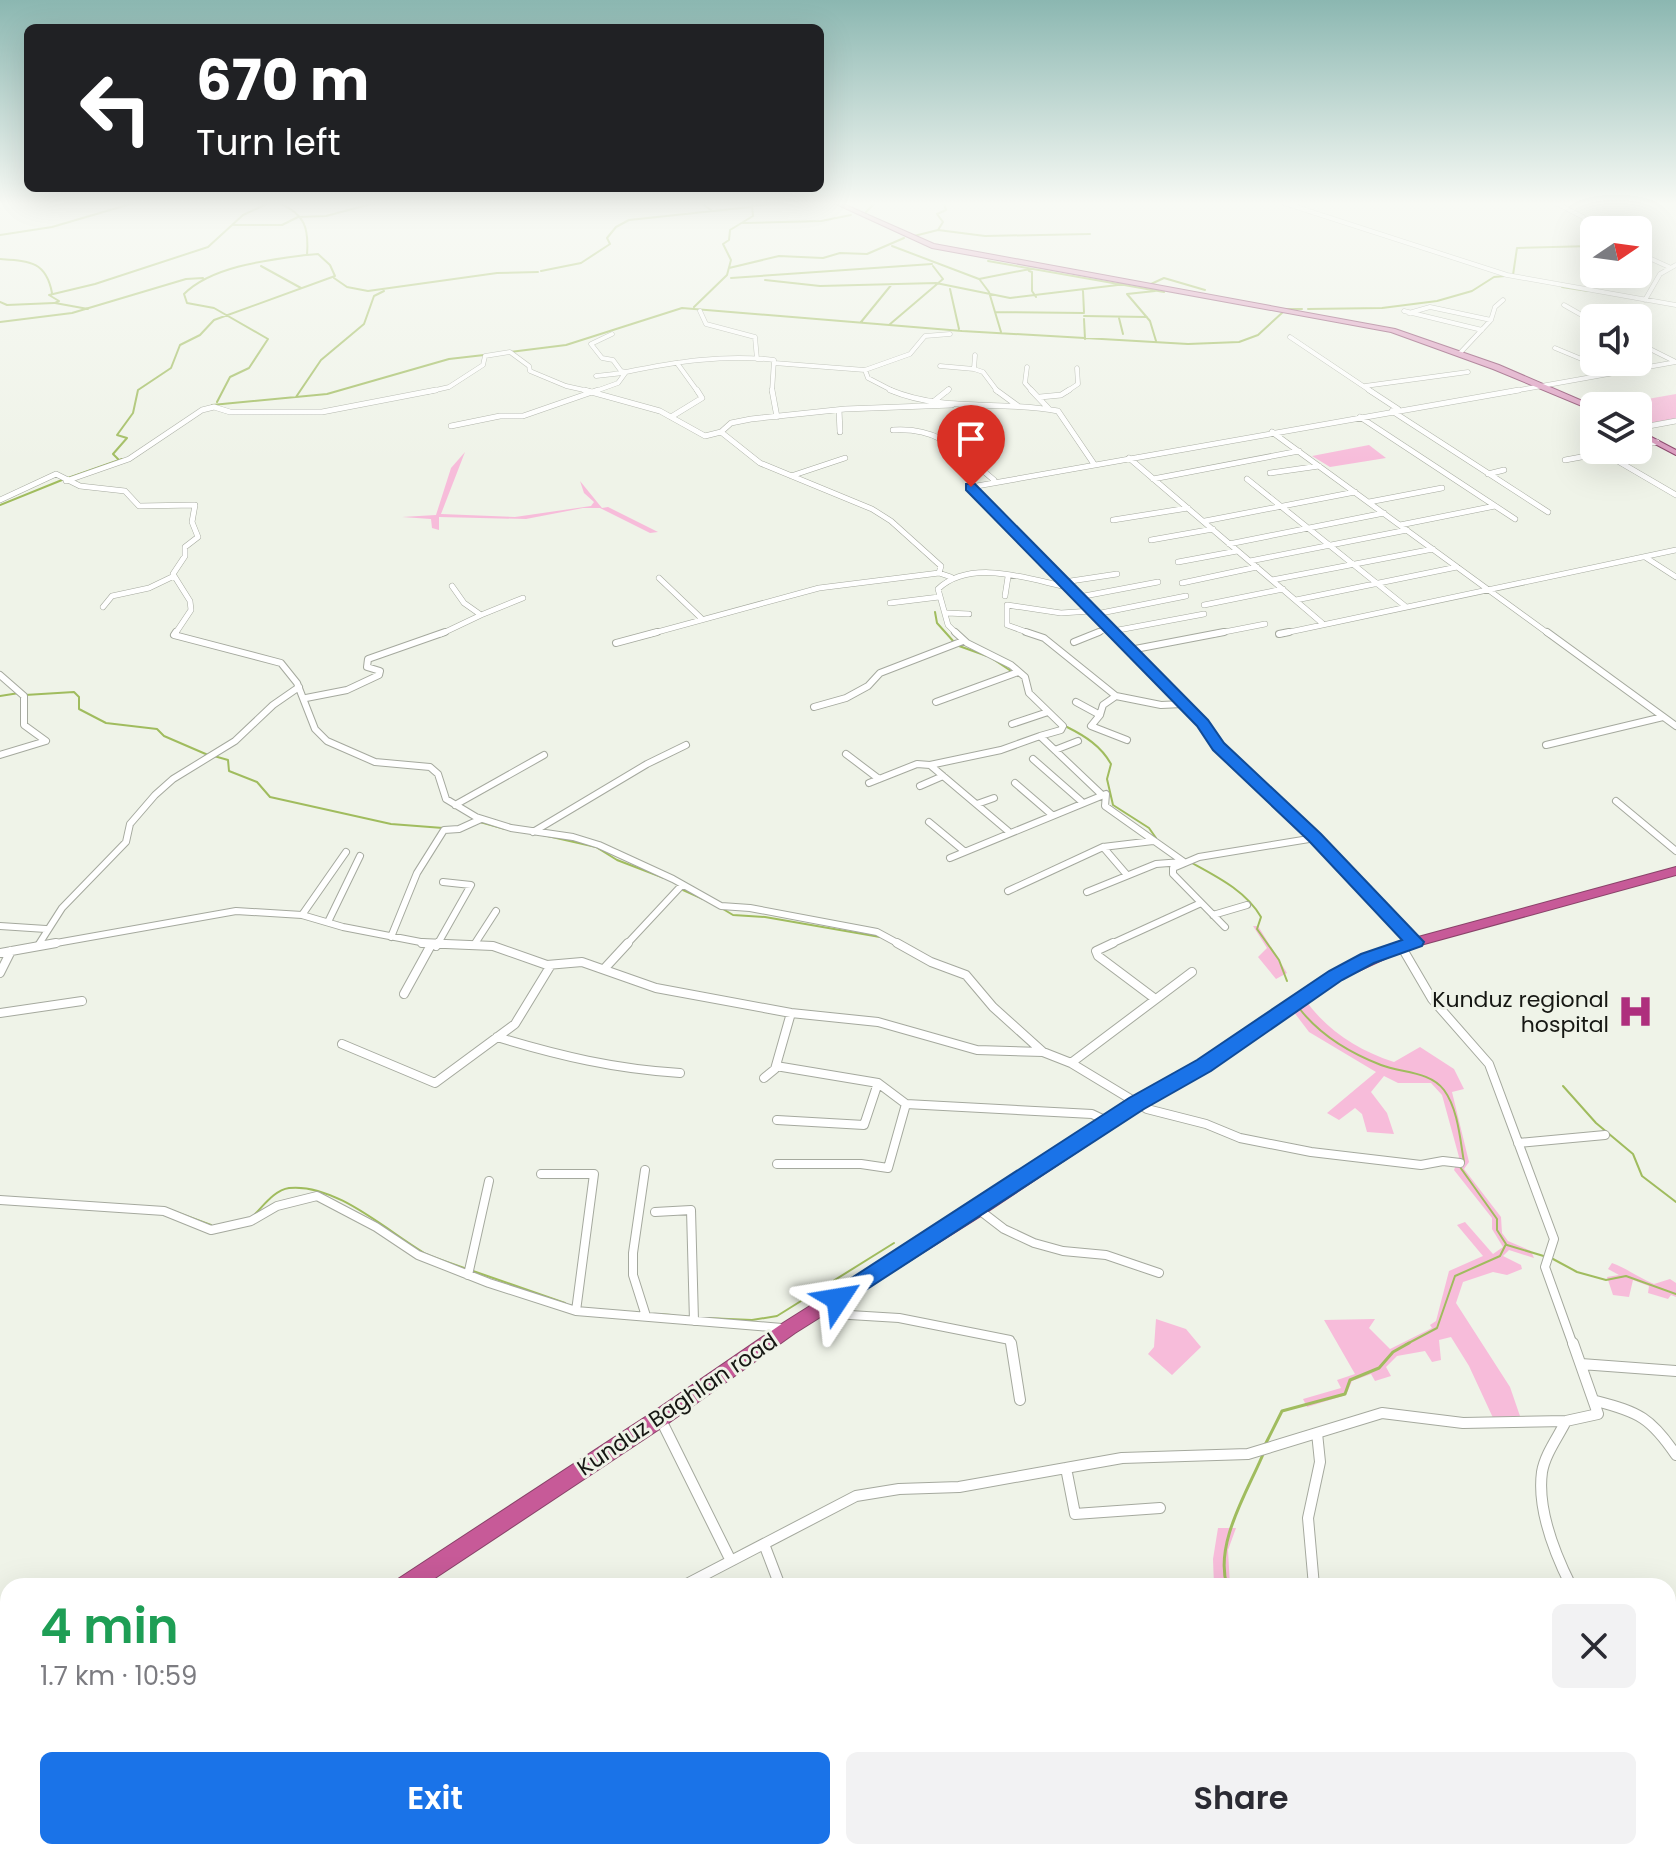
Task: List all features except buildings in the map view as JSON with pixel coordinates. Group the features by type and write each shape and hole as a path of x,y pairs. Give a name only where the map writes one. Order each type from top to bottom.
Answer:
{"highway":[{"name":"Kunduz Baghlan road","path":"417,1578 660,1418 789,1328 1137,1104 1204,1065 1336,975 1408,944 1676,871"}],"main road":[{"path":"1175,290 1360,323 1413,336 1580,403"},
{"path":"1652,439 1676,453"}],"street":[{"path":"1588,290 1676,305"},
{"path":"1645,300 1647,290"},
{"path":"1460,353 1491,320 1495,307 1503,300"},
{"path":"1564,305 1580,314"},
{"path":"1482,330 1406,312 1430,307 1491,320"},
{"path":"700,311 706,324 755,337 757,359"},
{"path":"612,334 591,344 602,358 613,360 621,371 626,372"},
{"path":"596,376 677,363 757,359 865,370 910,354 925,336 950,334"},
{"path":"1290,337 1548,512"},
{"path":"1555,348 1580,358"},
{"path":"1652,350 1676,362 1652,365"},
{"path":"66,481 129,459 202,410 214,407 230,412 322,412 397,400 461,382 463,377 483,365 485,356 513,352 530,371 568,387 596,392 671,417 705,436 721,432 731,423 839,410 952,405 1049,409 1058,411 1094,464"},
{"path":"974,369 975,355"},
{"path":"671,417 702,398 691,386 686,370 677,363"},
{"path":"774,363 772,397 777,417"},
{"path":"940,366 983,372 998,392 1019,408"},
{"path":"1027,367 1025,383 1049,409"},
{"path":"1040,397 1061,395 1078,384 1077,368"},
{"path":"865,370 868,378 876,383 933,402 952,405"},
{"path":"451,426 500,416 518,417 618,383 626,372"},
{"path":"1365,386 1468,372"},
{"path":"698,1578 856,1496 899,1489 959,1487 1122,1458 1248,1454 1382,1413 1463,1423 1566,1421 1598,1414 1596,1401 1545,1267 1554,1239 1489,1064 1432,999 1408,944 1315,838 1219,746 1183,704 971,487 994,480 1586,376"},
{"path":"933,402 949,389"},
{"path":"839,410 840,432"},
{"path":"1359,416 1515,519"},
{"path":"1652,427 1676,421"},
{"path":"893,430 920,428 959,446 969,461 994,480"},
{"path":"721,432 752,458 863,505 891,521 941,566 939,573"},
{"path":"1272,432 1676,726"},
{"path":"1652,443 1657,442"},
{"path":"1153,479 1299,451"},
{"path":"1565,460 1580,457"},
{"path":"791,476 845,458"},
{"path":"1129,458 1322,623"},
{"path":"1623,464 1676,495"},
{"path":"1270,473 1319,466"},
{"path":"1488,474 1504,470"},
{"path":"0,500 56,474 87,488 125,491 139,506 195,505 192,522 198,537 185,547 185,556 174,576 149,588 112,596 103,607"},
{"path":"1247,479 1405,606"},
{"path":"1369,502 1442,488"},
{"path":"1205,521 1355,492"},
{"path":"1400,525 1495,506"},
{"path":"1113,520 1188,508"},
{"path":"1229,544 1384,513"},
{"path":"1151,540 1213,529"},
{"path":"1250,561 1407,530"},
{"path":"1272,580 1433,549"},
{"path":"1279,634 1676,550"},
{"path":"1178,562 1237,551"},
{"path":"1645,557 1676,577"},
{"path":"1182,583 1257,567"},
{"path":"1296,600 1457,567"},
{"path":"616,643 819,588 939,573 951,576 949,579"},
{"path":"869,783 917,764 930,765 1001,750 1063,728 1029,693 1025,677 999,657 963,641 948,625 938,589 949,579 972,573 1067,585 1117,574"},
{"path":"174,576 190,601 191,610 174,635 281,663 291,670 306,698 311,723 319,734 368,761 430,767 438,774 440,789 446,799 481,819 599,845 721,906 750,908 877,932 931,962 966,975 983,991 993,1007 1043,1052"},
{"path":"1005,596 1008,577"},
{"path":"659,578 701,618"},
{"path":"1079,597 1158,582"},
{"path":"452,586 464,603 481,615"},
{"path":"110,589 119,593"},
{"path":"1204,605 1283,589"},
{"path":"1183,704 1161,705 1116,696 1044,638 1007,625 1007,605 1061,613 1094,612 1186,596"},
{"path":"890,603 939,597"},
{"path":"306,698 347,690 379,675 380,671 367,667 368,659 428,640 523,598"},
{"path":"947,613 969,614"},
{"path":"1074,642 1111,630 1204,614"},
{"path":"1130,650 1265,624"},
{"path":"814,707 846,698 868,686 880,673 963,641"},
{"path":"936,702 1018,672"},
{"path":"0,675 24,696 24,725 46,741 0,755"},
{"path":"39,944 46,929 126,842 130,824 155,795 173,779 235,741 273,705 299,687"},
{"path":"1116,696 1103,705 1091,726 1127,740"},
{"path":"1076,702 1100,715"},
{"path":"1012,724 1048,712"},
{"path":"1546,745 1663,717"},
{"path":"1040,736 1101,794"},
{"path":"1055,750 1078,741"},
{"path":"533,832 633,771 686,745"},
{"path":"846,754 879,779"},
{"path":"455,805 544,755"},
{"path":"1033,759 1081,801"},
{"path":"930,765 1008,831"},
{"path":"920,786 943,776"},
{"path":"1015,783 1051,814"},
{"path":"950,858 1081,801 1106,794 1105,806 1184,862"},
{"path":"977,804 994,798"},
{"path":"1616,801 1676,851"},
{"path":"391,937 417,873 444,830 459,829 481,819"},
{"path":"929,822 964,851"},
{"path":"1087,892 1156,864 1184,862 1315,838"},
{"path":"1008,891 1103,847 1153,841"},
{"path":"1103,847 1127,875"},
{"path":"302,915 346,852"},
{"path":"328,922 360,856"},
{"path":"1184,862 1173,868 1173,874 1225,927"},
{"path":"404,994 471,885 443,882"},
{"path":"604,969 682,885"},
{"path":"1154,998 1098,956 1096,951 1201,903"},
{"path":"1213,915 1247,905"},
{"path":"0,953 236,911 302,915 434,946 493,946 551,965 582,962 656,988 791,1013 878,1022 977,1050 1043,1052 1071,1063 1137,1104 1267,1145 1421,1165 1443,1161 1460,1163"},
{"path":"474,945 496,911"},
{"path":"0,926 46,929"},
{"path":"0,973 11,951"},
{"path":"342,1044 435,1083 515,1024 551,965"},
{"path":"1071,1063 1192,972"},
{"path":"0,1013 82,1001"},
{"path":"764,1078 776,1066 791,1013"},
{"path":"497,1037 574,1060 609,1062 620,1069 680,1073"},
{"path":"776,1066 878,1083 906,1104 1092,1114 1109,1122"},
{"path":"777,1120 864,1125 878,1083"},
{"path":"777,1164 861,1164 888,1168 906,1104"},
{"path":"1518,1143 1605,1135"},
{"path":"645,1170 633,1253 633,1275 646,1316"},
{"path":"541,1174 594,1174 576,1311"},
{"path":"468,1275 489,1181"},
{"path":"0,1200 164,1211 211,1230 251,1221 277,1206 317,1196 418,1255 576,1311 789,1328"},
{"path":"978,1209 1004,1229 1034,1243 1063,1251 1106,1255 1159,1273"},
{"path":"655,1212 691,1210 694,1321"},
{"path":"815,1313 899,1318 1010,1340 1020,1400"},
{"path":"1581,1364 1676,1371"},
{"path":"1596,1401 1641,1413 1652,1420 1676,1455"},
{"path":"660,1418 731,1561"},
{"path":"1566,1421 1542,1472 1546,1513 1567,1578"},
{"path":"1313,1578 1308,1518 1320,1462 1317,1433"},
{"path":"1066,1468 1075,1514 1160,1508"},
{"path":"764,1544 777,1578"}],"shaded area":[{"path":"1676,394 1676,419 1652,423 1652,398"},
{"path":"1369,445 1386,458 1330,467 1312,456"},
{"path":"465,452 441,514 515,517 591,506 594,502 584,493 580,481 602,508 608,507 658,532 650,533 600,508 583,508 526,519 439,517 439,530 432,528 431,519 402,517 436,515 451,468"},
{"path":"1253,926 1258,926 1287,973 1276,979 1258,957 1267,948"},
{"path":"1304,998 1332,1029 1367,1051 1394,1062 1420,1047 1454,1069 1464,1089 1452,1092 1469,1162 1464,1169 1501,1217 1502,1233 1508,1241 1531,1251 1534,1258 1509,1250 1503,1256 1521,1265 1522,1269 1507,1275 1493,1272 1463,1282 1456,1303 1510,1387 1521,1419 1494,1420 1469,1366 1451,1337 1439,1340 1441,1360 1432,1362 1425,1351 1397,1356 1386,1367 1391,1376 1375,1381 1371,1374 1352,1381 1346,1395 1307,1407 1303,1399 1341,1388 1337,1380 1355,1374 1324,1320 1375,1319 1369,1328 1390,1349 1432,1328 1430,1325 1436,1321 1449,1271 1483,1256 1457,1225 1465,1222 1493,1254 1503,1247 1492,1229 1492,1218 1454,1170 1459,1157 1442,1095 1431,1083 1398,1083 1384,1076 1371,1092 1387,1113 1394,1134 1367,1132 1362,1114 1355,1108 1339,1120 1327,1113 1376,1072 1309,1032 1287,1003"},
{"path":"1612,1263 1654,1284 1670,1279 1676,1283 1676,1297 1671,1295 1668,1299 1648,1293 1649,1286 1633,1280 1629,1297 1613,1295 1607,1277 1619,1275 1608,1269"},
{"path":"1156,1319 1186,1329 1201,1347 1172,1375 1148,1354 1154,1347"},
{"path":"1218,1528 1236,1528 1228,1550 1230,1578 1214,1578"}],"waterway":[{"path":"71,290 49,295 59,301 55,303 86,309"},
{"path":"86,309 150,290"},
{"path":"189,290 184,294 187,303 214,308 227,315"},
{"path":"227,315 297,290"},
{"path":"361,290 377,290"},
{"path":"694,307 712,290"},
{"path":"861,322 887,290"},
{"path":"889,325 930,290"},
{"path":"950,290 959,329"},
{"path":"969,290 990,294"},
{"path":"987,290 990,294"},
{"path":"1032,290 1035,295"},
{"path":"1035,295 1078,290"},
{"path":"1151,290 1164,292"},
{"path":"1308,309 1382,308 1437,301 1474,290"},
{"path":"1580,290 1588,291"},
{"path":"296,397 321,360 364,324 374,296 384,291"},
{"path":"1083,291 1084,312"},
{"path":"1147,317 1127,294 1155,291"},
{"path":"990,294 1010,298 1035,295"},
{"path":"990,294 995,312"},
{"path":"0,302 7,305 54,303"},
{"path":"510,352 566,345 682,308 1085,338"},
{"path":"0,322 86,309"},
{"path":"1286,309 1302,309"},
{"path":"995,312 1084,313"},
{"path":"995,312 1001,332"},
{"path":"1085,338 1188,344 1239,342 1258,335 1283,312"},
{"path":"118,459 113,454 127,438 117,435 133,413 138,390 171,368 180,345 200,335 214,320 227,315"},
{"path":"217,402 230,377 249,368 268,339 227,315"},
{"path":"1084,316 1147,317"},
{"path":"1147,317 1156,341"},
{"path":"1119,318 1123,334"},
{"path":"1084,319 1085,338"},
{"path":"296,397 327,394 449,359 484,355"},
{"path":"212,405 296,397"},
{"path":"68,478 122,459"},
{"path":"0,505 62,480"},
{"path":"935,612 937,623 954,642"},
{"path":"959,646 987,656"},
{"path":"993,659 1011,671"},
{"path":"25,695 74,692 79,697 79,709 106,723 157,729 164,736 208,755"},
{"path":"0,696 19,693"},
{"path":"1067,727 1092,742 1111,764 1107,779 1113,805 1149,828 1156,838"},
{"path":"214,756 228,760 229,771 257,782 270,797 391,824 443,828"},
{"path":"480,822 505,829"},
{"path":"543,835 596,847 617,860 664,878"},
{"path":"1183,858 1226,883 1254,907 1261,917 1257,929 1279,960 1287,981"},
{"path":"683,890 703,899"},
{"path":"723,909 733,915 765,917 880,937"},
{"path":"1299,1008 1336,1042 1358,1055 1389,1068 1423,1076 1438,1084 1452,1106 1464,1162"},
{"path":"1563,1086 1596,1123 1633,1154 1642,1176 1676,1202"},
{"path":"1405,1345 1437,1328 1455,1276 1500,1256 1506,1244 1497,1230 1497,1219 1460,1167"},
{"path":"255,1214 284,1189 307,1188 343,1201 426,1254 467,1269"},
{"path":"165,1208 211,1225"},
{"path":"705,1318 752,1320 777,1316 894,1243"},
{"path":"1507,1245 1547,1257"},
{"path":"1553,1259 1577,1272 1606,1280 1626,1276 1676,1294"},
{"path":"473,1271 565,1303"},
{"path":"657,1314 671,1315"},
{"path":"1265,1445 1282,1411 1345,1394 1350,1380 1379,1368 1393,1352 1409,1343"},
{"path":"1226,1578 1225,1552 1229,1535 1264,1452"}],"place":[{"name":"Kunduz regional hospital","path":"1635,1012"}],"route":[{"path":"838,1299 1137,1104 1204,1065 1336,975 1367,959 1415,942 1315,838 1219,746 1202,723 971,487"}]}
